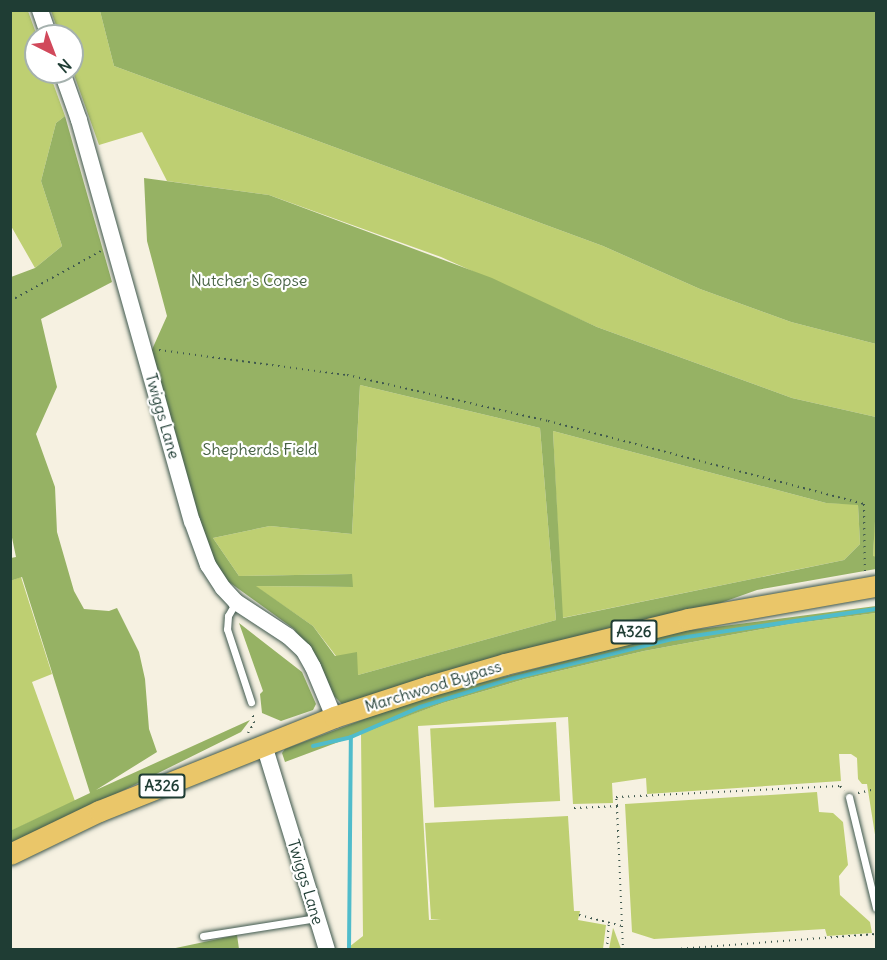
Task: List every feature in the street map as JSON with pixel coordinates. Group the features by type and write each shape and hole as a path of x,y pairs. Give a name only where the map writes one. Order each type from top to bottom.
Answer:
{"main road":[{"name":"Marchwood Bypass","path":"10,854 99,811 334,717 505,664 688,619 871,587"}],"street":[{"name":"Twiggs Lane","path":"66,84 79,120 192,521 208,566 236,602 288,636 304,651 314,667 334,717"},
{"name":"Twiggs Lane","path":"264,745 327,950"}],"lane":[{"path":"236,602 228,616 227,629 251,702"},
{"path":"849,797 876,908"},
{"path":"203,936 317,918"}],"path":[{"path":"10,301 114,244"},
{"path":"144,351 150,349 347,375 548,421 864,504 871,587"},
{"path":"622,950 616,797 840,786 849,797 863,790 876,789"},
{"path":"574,808 617,806"},
{"path":"579,915 622,926"},
{"path":"607,950 609,923"},
{"path":"663,950 876,934"}],"green space":[{"path":"10,11 28,11 33,24 24,24 24,84 53,84 65,116 56,123 41,181 62,246 35,268 11,226"},
{"path":"51,11 100,11 114,66 603,246 700,289 791,322 876,344 876,417 792,398 597,327 441,257 269,195 167,181 142,132 99,145 77,84 84,84 84,24 56,24"},
{"path":"100,11 876,11 876,344 791,322 700,289 603,246 114,66"},
{"path":"65,116 112,282 41,319 57,387 36,434 55,487 57,532 74,591 84,609 109,611 117,608 139,652 145,679 149,729 157,752 96,790 250,720 241,732 11,846 10,831 90,793 22,577 10,581 11,558 16,557 10,528 11,277 35,268 62,246 41,181 56,123"},
{"path":"144,178 269,195 492,278 597,327 792,398 876,417 876,504 873,556 876,557 876,569 757,590 712,606 342,704 334,696 321,666 294,629 222,577 203,540 150,354 167,316 147,241","holes":["360,385 540,428 556,620 358,675 357,652 335,656 313,626 256,586 353,587 352,574 239,576 213,538 270,526 352,534","553,431 826,503 858,505 860,544 844,560 563,618"]},
{"path":"360,385 540,428 556,620 358,675 336,656 313,626 255,586 352,587 352,574 239,576 213,538 270,526 352,534"},
{"path":"553,431 826,503 858,504 860,544 844,560 562,618"},
{"path":"875,505 876,557 873,557"},
{"path":"21,577 52,674 32,682 75,801 11,831 10,581"},
{"path":"876,606 876,613 790,624 644,651 525,679 443,703 285,762 282,753 285,749 415,700 677,632"},
{"path":"876,613 876,841 867,784 862,784 858,779 857,758 851,754 839,754 841,781 647,794 646,778 612,783 613,803 573,804 568,717 418,726 429,920 441,919 431,919 425,823 568,816 574,911 580,911 578,920 606,925 603,949 350,950 349,947 363,936 361,733 443,703 525,679 644,651 790,624"},
{"path":"239,623 302,672 316,704 313,710 281,721 262,713 260,694 263,691"},
{"path":"556,722 560,801 434,807 430,729"},
{"path":"817,792 819,812 833,813 843,822 848,865 839,876 840,895 870,922 872,933 827,936 825,929 654,939 632,932 625,804"},
{"path":"613,928 614,930 621,949 609,949"},
{"path":"237,935 239,949 171,949"}],"waterway":[{"path":"313,746 351,737 420,707 510,679 673,639 876,609"},
{"path":"349,950 351,737"}],"park label":[{"name":"Nutcher's Copse","path":"249,280"},
{"name":"Shepherds Field","path":"260,449"}]}
